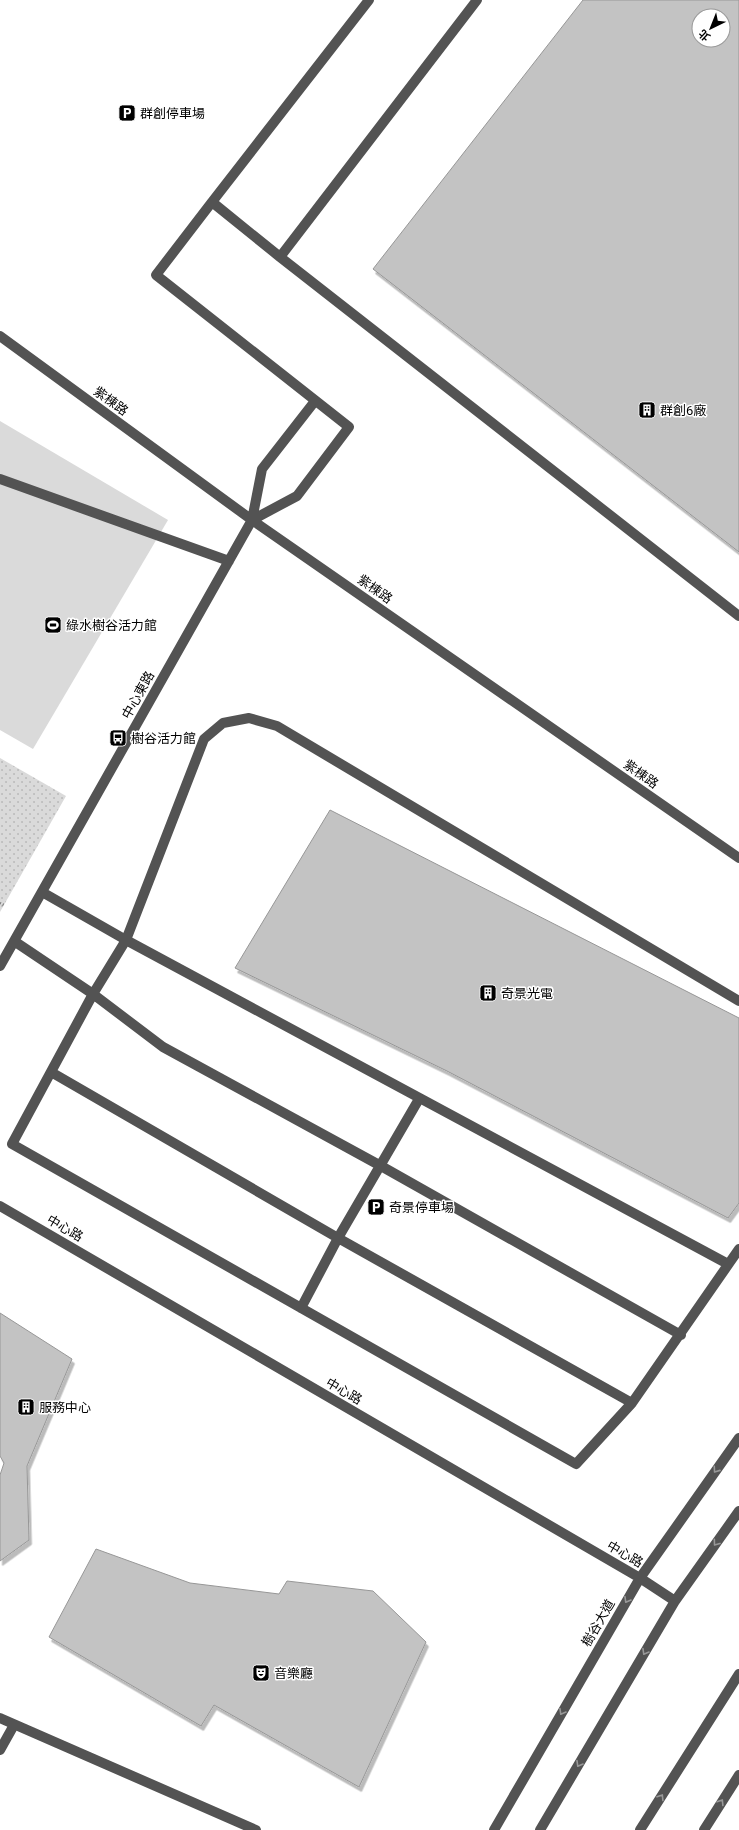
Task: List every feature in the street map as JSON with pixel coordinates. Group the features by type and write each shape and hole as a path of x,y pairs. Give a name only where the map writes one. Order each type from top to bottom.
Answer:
{"street":[{"path":"252,520 297,496 349,427 156,275 369,0"},
{"path":"280,256 477,0"},
{"path":"212,202 739,616"},
{"name":"紫棟路","path":"0,336 252,520 739,858"},
{"path":"252,520 262,469 315,401"},
{"path":"0,479 229,561"},
{"name":"中心東路","path":"0,966 252,520"},
{"path":"739,1001 277,726 249,718 223,723 204,739 126,940 93,994 12,1144 576,1464 632,1403 681,1335 739,1249"},
{"path":"42,892 126,940 419,1099 728,1264"},
{"path":"14,941 93,994 162,1047 381,1166 681,1335"},
{"path":"51,1072 338,1238 632,1403"},
{"path":"300,1308 338,1238 419,1099"},
{"name":"中心路","path":"0,1206 640,1578 675,1601"},
{"name":"樹谷大道","path":"494,1830 640,1578 739,1438"},
{"path":"540,1830 675,1601 739,1512"},
{"path":"640,1830 739,1674"},
{"path":"0,1718 256,1830"},
{"path":"0,1750 14,1725"},
{"path":"704,1830 739,1775"}],"path":[{"path":"0,903 4,905"}],"shaded area":[{"name":"綠水樹谷活力館","path":"0,421 168,520 33,749 0,730"},
{"path":"0,758 66,796 0,912"}],"building":[{"name":"群創6廠","path":"583,0 739,0 739,552 373,269"},
{"name":"奇景光電","path":"330,810 739,1018 739,1203 728,1218 447,1071 235,968"},
{"name":"服務中心","path":"0,1313 72,1359 27,1466 29,1540 0,1561 0,1475 4,1463 0,1456"},
{"name":"音樂廳","path":"96,1549 190,1583 279,1594 287,1581 373,1591 426,1642 359,1787 214,1705 201,1726 49,1637"}],"place":[{"name":"群創停車場","path":"127,113"},
{"name":"群創6廠","path":"647,410"},
{"name":"綠水樹谷活力館","path":"53,625"},
{"name":"樹谷活力館","path":"118,738"},
{"name":"奇景光電","path":"488,993"},
{"name":"奇景停車場","path":"376,1207"},
{"name":"服務中心","path":"26,1407"},
{"name":"音樂廳","path":"261,1673"}]}
